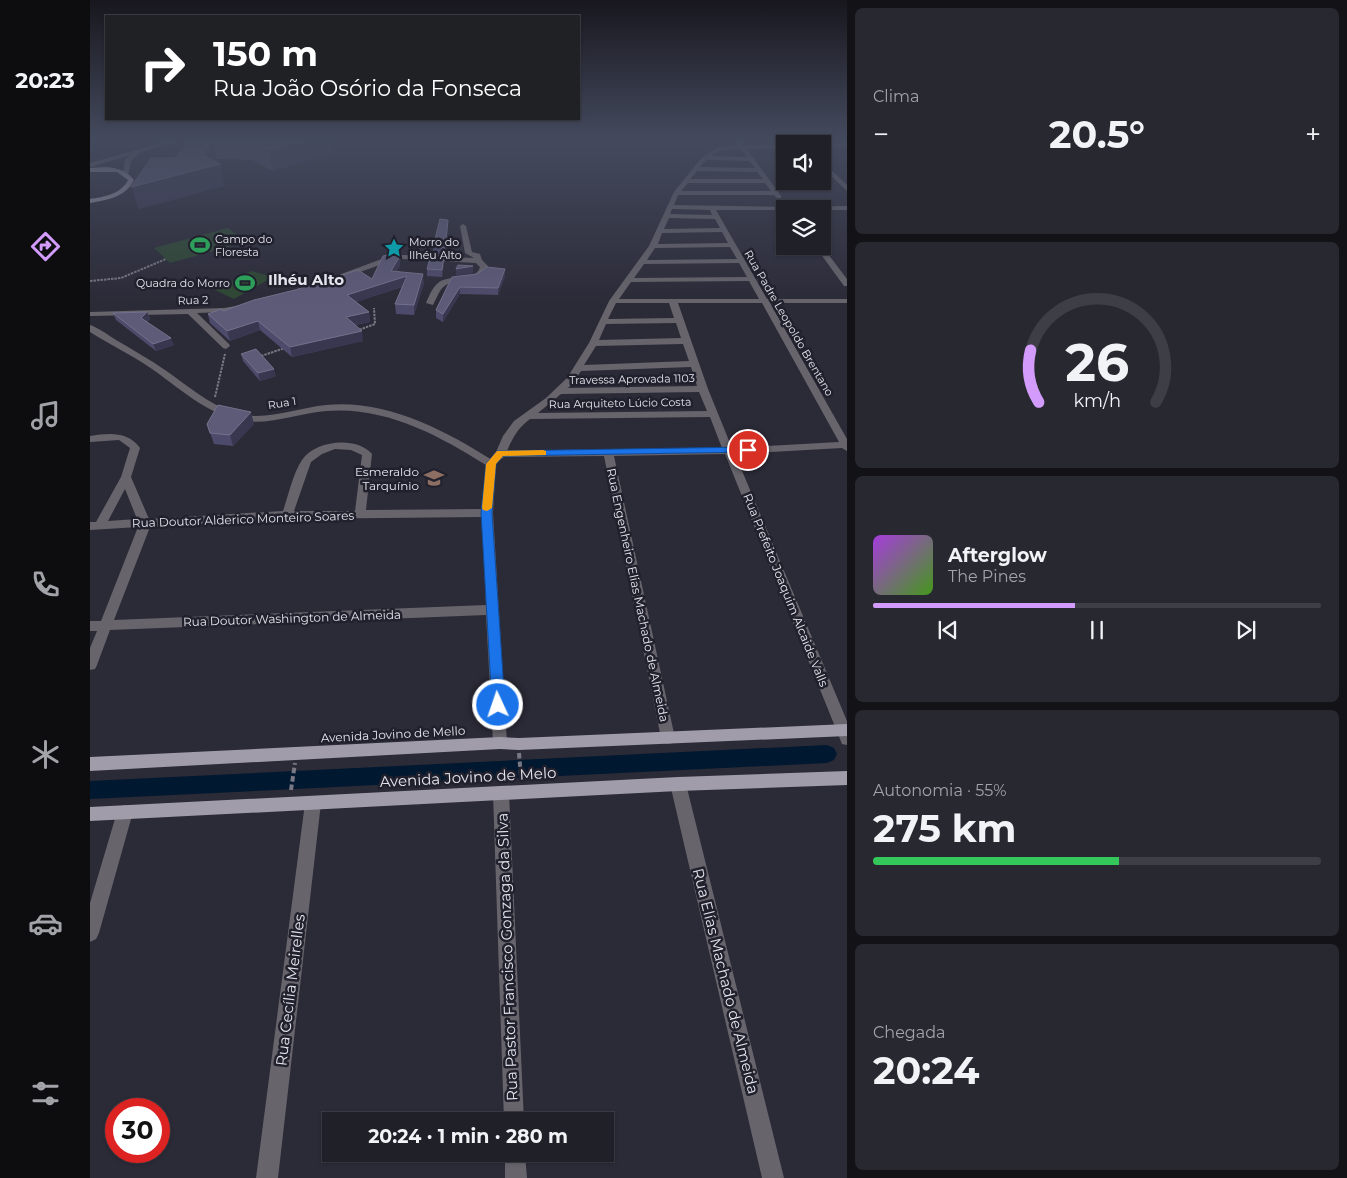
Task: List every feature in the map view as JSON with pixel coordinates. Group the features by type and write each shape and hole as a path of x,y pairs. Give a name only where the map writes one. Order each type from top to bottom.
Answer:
{"main road":[{"path":"90,201 116,194"},
{"name":"Avenida Jovino de Mello","path":"90,764 500,743 519,744 846,733"},
{"name":"Avenida Jovino de Melo","path":"90,814 678,784 847,778"}],"street":[{"path":"500,743 486,513 491,464 501,454 508,436 526,416 561,391 580,368 613,300 653,246 676,194"},
{"path":"671,207 776,209"},
{"name":"Rua Padre Leopoldo Brentano","path":"712,208 725,230 731,245 846,446"},
{"path":"831,208 847,208"},
{"path":"667,216 717,217"},
{"path":"430,303 438,285 481,274 484,266 478,261 477,256 469,253 463,226"},
{"path":"660,231 725,230"},
{"path":"653,246 731,245"},
{"path":"825,255 847,284"},
{"path":"333,278 396,258 478,261"},
{"path":"640,262 741,261"},
{"path":"627,280 752,279"},
{"path":"613,300 672,302 847,301"},
{"name":"Rua Prefeito Joaquim Alcaide Valls","path":"672,302 713,414 846,733"},
{"name":"Rua 2","path":"90,314 224,310 251,305"},
{"path":"190,311 226,346"},
{"path":"603,322 679,320"},
{"name":"Rua 1","path":"90,328 146,361 171,380 213,407 231,415 252,419 340,407 373,411 417,424 464,446 491,464"},
{"path":"593,343 685,341"},
{"path":"580,368 694,364"},
{"name":"Travessa Aprovada 1103","path":"561,391 703,389"},
{"name":"Rua Arquiteto Lúcio Costa","path":"526,416 713,414"},
{"path":"90,438 118,437 132,443 135,448 126,477 95,526"},
{"path":"287,515 306,461 310,456 329,448 351,446 365,451 368,458 360,514"},
{"path":"501,454 728,451 846,446"},
{"name":"Rua Engenheiro Elias Machado de Almeida","path":"608,452 668,738"},
{"path":"90,665 145,524 126,477"},
{"name":"Rua Doutor Alderico Monteiro Soares","path":"95,526 287,515 486,513"},
{"name":"Rua Doutor Washington de Almeida","path":"90,626 493,610"},
{"name":"Rua Elías Machado de Almeida","path":"678,784 773,1178"},
{"name":"Rua Pastor Francisco Gonzaga da Silva","path":"501,793 514,1112"},
{"name":"Rua Cecília Meirelles","path":"267,1178 313,803"},
{"path":"90,933 125,812"},
{"path":"515,1162 516,1178"}],"path":[{"path":"90,281 121,278 166,259"},
{"path":"350,330 353,332 375,324 374,308"},
{"path":"213,407 226,346"},
{"path":"268,347 272,351"},
{"path":"265,360 260,355 288,348"},
{"path":"519,753 521,778"},
{"path":"291,790 295,763"}],"green space":[{"name":"Campo do Floresta","path":"228,228 246,242 170,263 154,248"},
{"name":"Quadra do Morro","path":"251,271 273,277 234,299 215,290"}],"building":[{"path":"440,219 448,220 445,248 433,247"},
{"path":"431,255 444,256 442,270 427,269"},
{"path":"383,256 400,256 391,271 423,274 414,305 395,304 407,276 347,295 369,312 346,317 362,331 290,347 258,321 227,331 208,314 358,270 372,279"},
{"path":"458,265 473,266 456,269"},
{"path":"487,267 505,269 498,288 460,287 443,314 436,310 452,277 477,274"},
{"path":"147,312 141,318 171,338 153,344 113,313"},
{"path":"256,349 274,369 258,373 241,354"},
{"path":"218,405 251,412 230,435 210,433 207,424"}],"waterway":[{"path":"90,790 827,754"}],"slow traffic":[{"path":"487,508 491,464 501,454 543,453"}],"place":[{"name":"Campo do Floresta","path":"200,245"},
{"name":"Morro do Ilhéu Alto","path":"394,248"},
{"name":"Quadra do Morro","path":"245,283"},
{"name":"Esmeraldo Tarquínio","path":"434,478"}],"district":[{"name":"Ilhéu Alto","path":"306,279"}],"route":[{"path":"498,705 486,513 491,464 501,454 748,450"}]}
